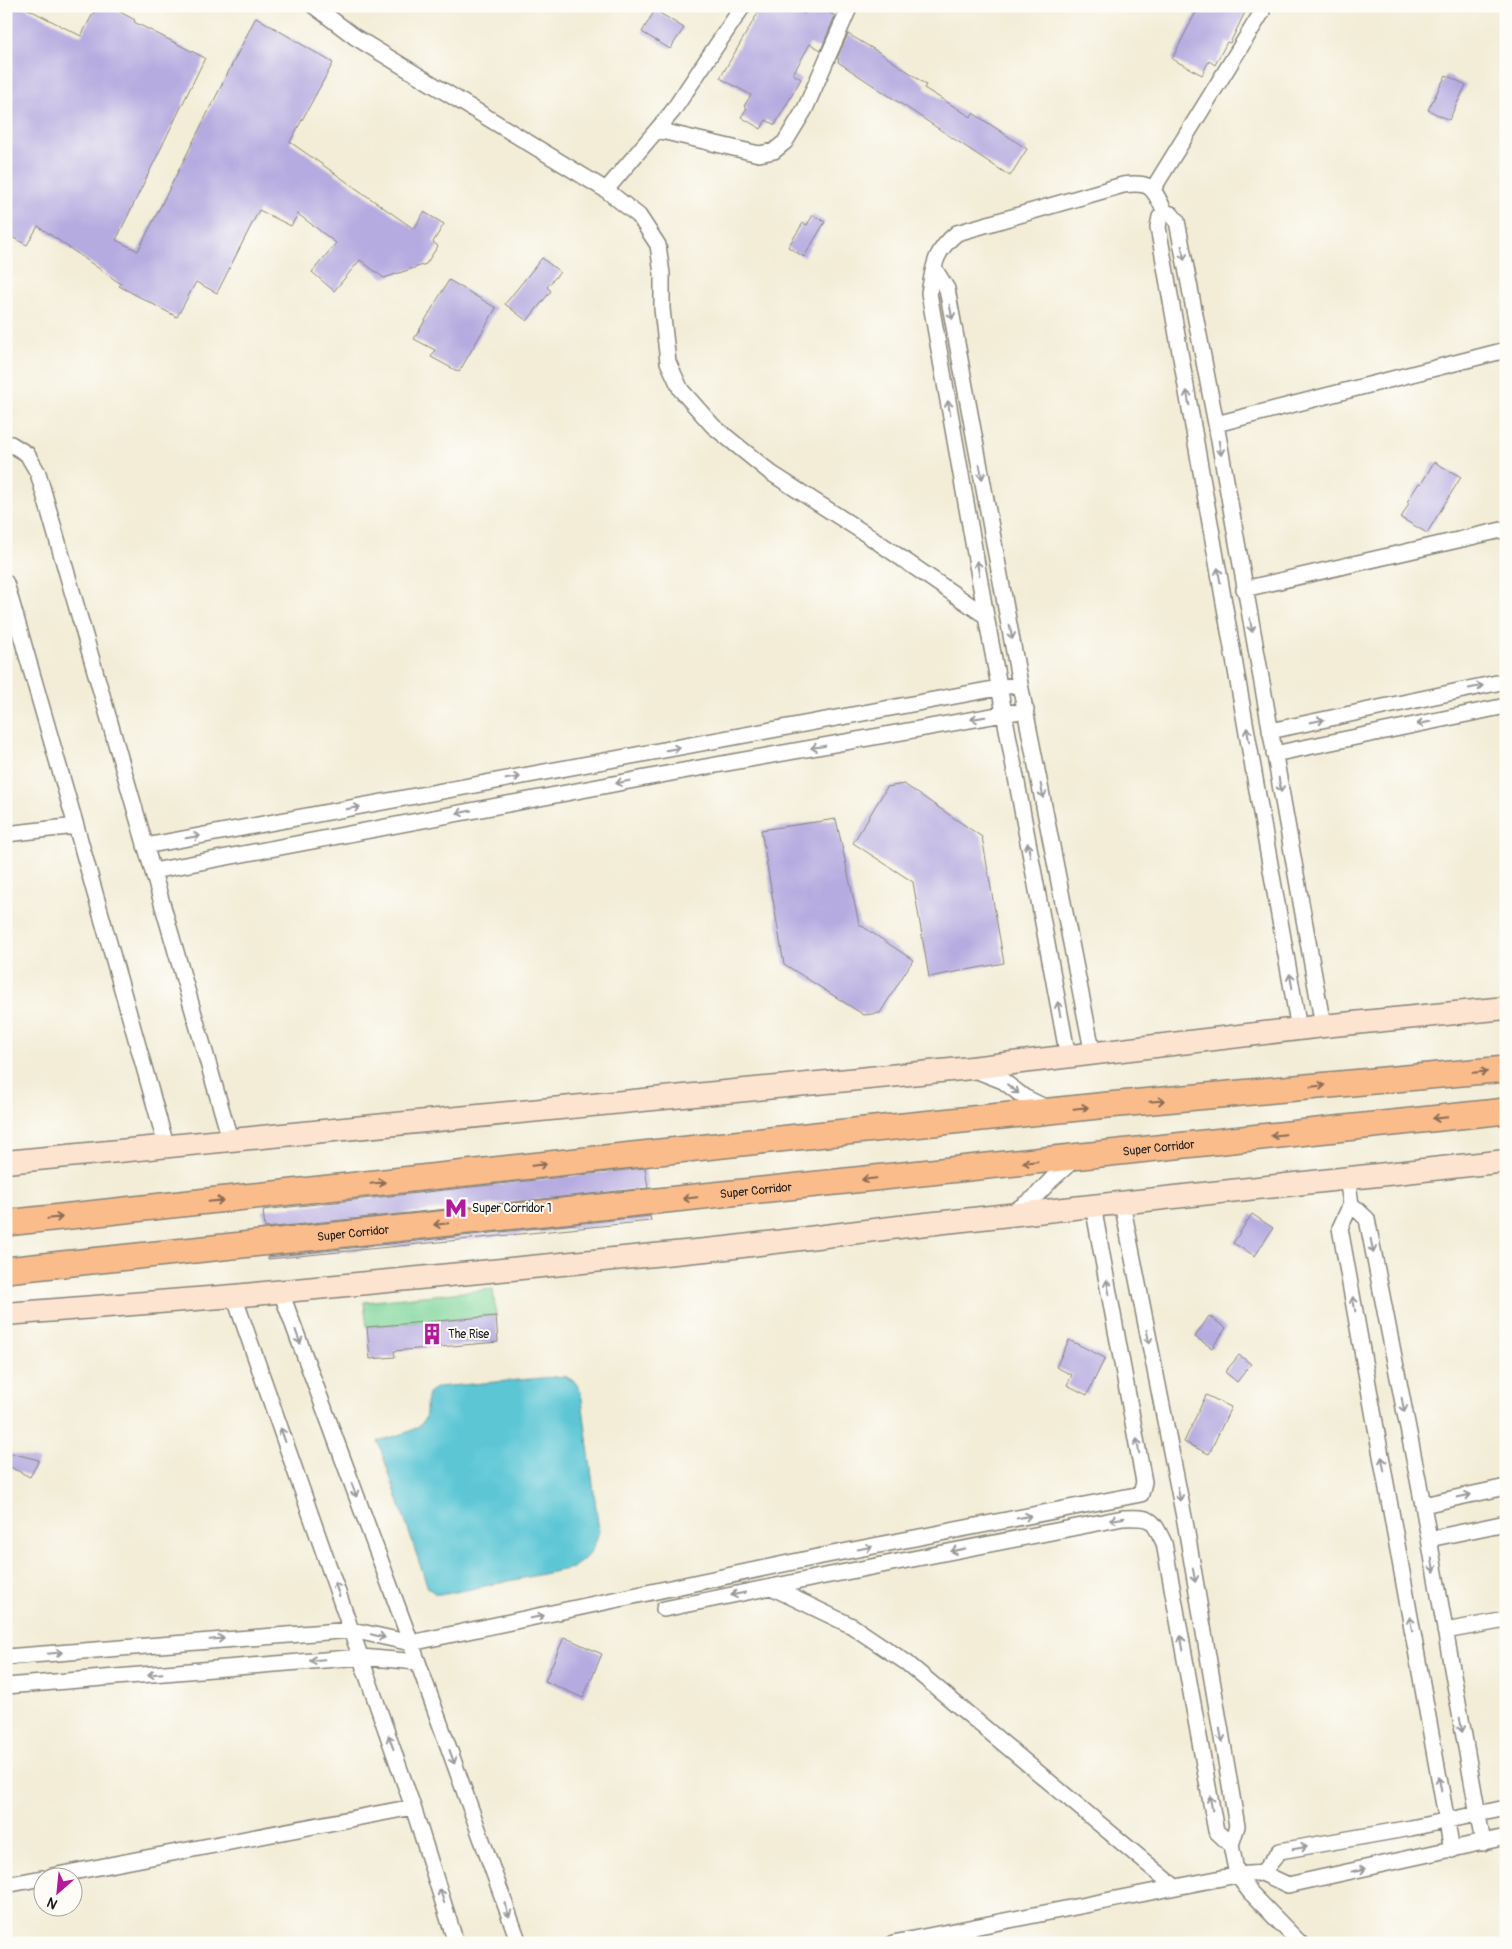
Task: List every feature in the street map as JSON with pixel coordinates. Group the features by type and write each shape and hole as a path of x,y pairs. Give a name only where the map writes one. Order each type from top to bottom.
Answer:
{"main road":[{"path":"6,1224 806,1136 1108,1105 1506,1069"},
{"name":"Super Corridor","path":"6,1270 1506,1111"}],"street":[{"path":"314,6 355,37 606,190 639,216 658,245 662,274 662,308 668,362 681,390 713,426 771,473 869,536 986,616"},
{"path":"606,190 672,112 743,6"},
{"path":"657,130 759,154 774,151 785,142 805,109 850,6"},
{"path":"1153,189 1262,12 1262,6"},
{"path":"1068,1057 999,688 929,293 937,254 956,233 1123,185 1139,183 1153,189 1165,212 1171,214 1177,221 1216,424 1323,1026"},
{"path":"1165,212 1160,218 1158,227 1299,1029"},
{"path":"934,268 947,289 1020,684 1093,1055"},
{"path":"1216,424 1506,350"},
{"path":"6,444 11,444 27,454 38,473 230,1139"},
{"path":"1244,589 1506,529"},
{"path":"6,582 166,1145"},
{"path":"1270,731 1506,681"},
{"path":"145,846 1020,684"},
{"path":"1274,754 1506,706"},
{"path":"152,871 667,774 1026,710"},
{"path":"6,834 76,826"},
{"path":"6,1162 971,1068 1093,1055 1323,1026 1506,1008"},
{"path":"971,1068 1003,1081 1024,1097 1055,1111"},
{"path":"1008,1215 1034,1198 1052,1179 1079,1156"},
{"path":"6,1314 281,1292 726,1248 1008,1215 1506,1161"},
{"path":"1347,1178 1351,1204 1340,1228 1452,1850"},
{"path":"1122,1203 1186,1527 1237,1826 1231,1845 1237,1874 1250,1892 1300,1943"},
{"path":"1351,1204 1367,1218 1423,1506 1483,1842"},
{"path":"6,1656 352,1630 411,1643 817,1557 1141,1494 1144,1482 1093,1206"},
{"path":"281,1292 418,1662 519,1943"},
{"path":"234,1296 413,1807 456,1943"},
{"path":"1423,1506 1506,1487"},
{"path":"664,1609 771,1586 1123,1518 1143,1517 1154,1523 1164,1543 1216,1831 1231,1845"},
{"path":"1429,1539 1506,1523"},
{"path":"771,1586 852,1626 907,1663 1175,1887"},
{"path":"1445,1631 1506,1620"},
{"path":"6,1686 361,1657 418,1662"},
{"path":"82,1870 413,1807"},
{"path":"1262,1873 1280,1852 1506,1808"},
{"path":"893,1943 1237,1874 1262,1873 1288,1885 1506,1837"},
{"path":"6,1885 32,1880"}],"green space":[{"path":"493,1289 496,1316 367,1327 364,1302"}],"water":[{"path":"565,1376 575,1382 581,1392 599,1531 593,1548 583,1560 572,1568 446,1594 436,1594 428,1588 378,1441 402,1434 419,1426 425,1418 428,1394 438,1387"}],"building":[{"path":"6,6 22,6 81,36 97,6 109,6 135,20 134,22 205,58 116,240 138,251 256,17 333,63 290,142 414,229 424,212 444,224 433,242 438,246 426,264 384,278 360,260 334,291 312,272 336,243 298,214 291,226 259,210 217,293 196,282 177,317 119,286 121,284 38,226 27,245 6,234"},
{"path":"762,6 793,6 804,14 809,6 819,6 835,16 821,50 810,44 793,74 801,79 775,125 766,120 761,129 741,117 747,108 744,106 751,95 720,78"},
{"path":"1199,6 1248,6 1230,43 1227,42 1215,65 1209,61 1202,75 1172,59"},
{"path":"655,10 684,28 670,49 642,32"},
{"path":"848,34 910,73 926,85 924,88 971,117 973,113 1027,149 1010,176 838,62 839,59 837,58"},
{"path":"1446,75 1466,85 1449,120 1428,110"},
{"path":"813,215 825,222 804,257 788,247 803,223 807,225"},
{"path":"542,258 560,272 547,287 551,291 527,321 505,304"},
{"path":"449,280 496,308 459,372 431,357 435,350 414,339"},
{"path":"1434,462 1461,477 1427,533 1401,518 1409,503 1407,502 1419,483 1421,484"},
{"path":"904,784 982,837 1004,963 929,977 913,882 853,843 887,787"},
{"path":"836,819 859,924 913,960 880,1013 864,1015 784,964 761,830"},
{"path":"645,1168 648,1188 265,1228 263,1210"},
{"path":"1252,1214 1273,1228 1255,1256 1233,1243"},
{"path":"650,1216 651,1221 268,1259 268,1257"},
{"name":"The Rise","path":"496,1316 498,1342 394,1351 395,1357 370,1359 367,1327"},
{"path":"1209,1316 1226,1328 1212,1348 1195,1337"},
{"path":"1069,1340 1105,1358 1087,1395 1067,1385 1072,1375 1056,1367"},
{"path":"1239,1355 1251,1364 1237,1382 1225,1372"},
{"path":"1206,1395 1231,1407 1209,1454 1184,1442"},
{"path":"6,1452 39,1460 30,1477 6,1465"},
{"path":"564,1637 602,1654 583,1698 545,1681"}],"place":[{"name":"Super Corridor 1","path":"456,1208"},
{"name":"The Rise","path":"432,1334"}]}
